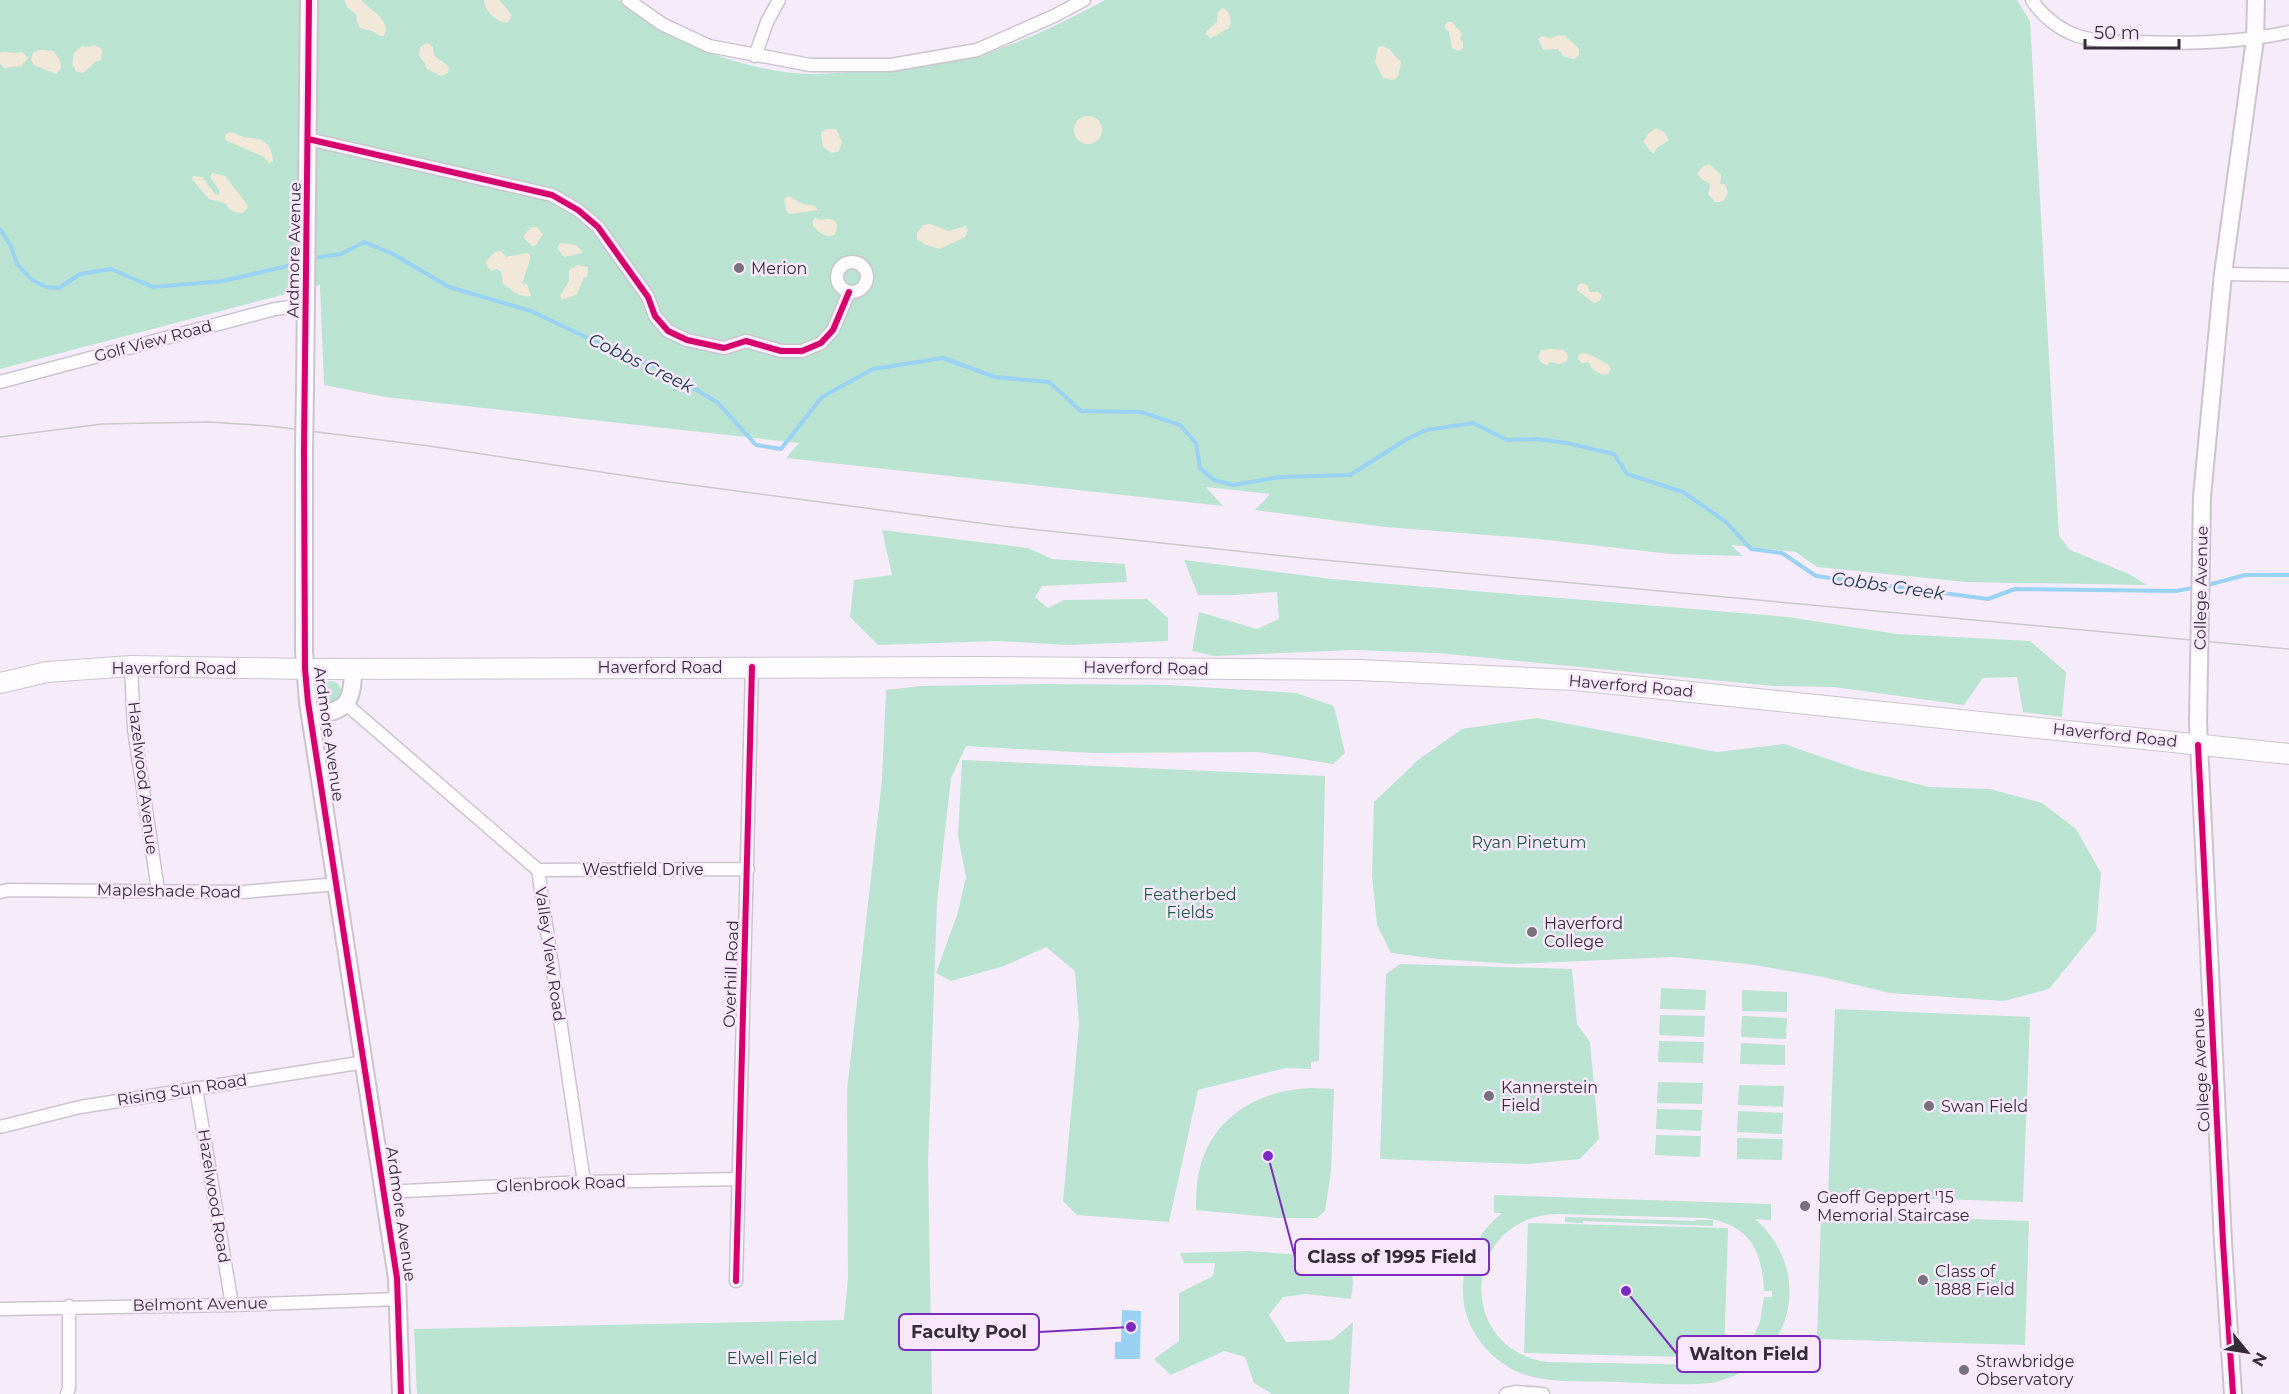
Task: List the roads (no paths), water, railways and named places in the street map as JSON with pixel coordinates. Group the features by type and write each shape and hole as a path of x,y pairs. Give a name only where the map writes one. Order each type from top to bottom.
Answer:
{"main road":[{"name":"Haverford Road","path":"0,683 47,672 131,666 305,669 752,667 1359,669 1575,680 2289,754"}],"street":[{"name":"Ardmore Avenue","path":"309,0 304,450 305,669 310,716 385,1192 399,1299 401,1394"},
{"path":"628,0 662,24 709,46 810,65 891,65 977,50 1084,0"},
{"path":"755,56 767,22 779,0"},
{"path":"2032,0 2062,29 2095,40 2175,44 2255,39 2289,32"},
{"name":"College Avenue","path":"2233,1394 2223,1242 2198,723 2202,497 2223,274 2255,39 2256,0"},
{"path":"308,139 552,195 578,210 598,227 648,297 655,316 668,331 687,340 724,348 746,341 781,351 802,351 821,343 833,330 849,292"},
{"path":"2223,274 2289,275"},
{"name":"Golf View Road","path":"0,382 275,309 307,305"},
{"name":"Hazelwood Avenue","path":"131,666 134,729 158,890"},
{"name":"Overhill Road","path":"736,1281 752,667"},
{"path":"310,716 331,713 346,704 352,690 353,669"},
{"name":"Valley View Road","path":"346,704 538,870 584,1182"},
{"name":"Westfield Drive","path":"538,870 748,869"},
{"name":"Mapleshade Road","path":"0,892 9,890 158,890 243,892 338,884"},
{"name":"Rising Sun Road","path":"0,1127 80,1107 365,1062"},
{"name":"Hazelwood Road","path":"196,1088 232,1305"},
{"name":"Glenbrook Road","path":"385,1192 584,1182 737,1179"},
{"name":"Belmont Avenue","path":"0,1309 69,1306 232,1305 399,1299"},
{"path":"67,1394 69,1388 69,1306"},
{"path":"1506,1394 1515,1392 1543,1394"}],"water":[{"path":"1122,1310 1141,1311 1140,1359 1115,1359 1115,1342 1121,1342"}],"waterway":[{"name":"Cobbs Creek","path":"0,229 11,246 17,264 32,280 46,287 59,288 80,274 111,269 153,287 223,281 292,265"},
{"name":"Cobbs Creek","path":"319,257 341,254 364,242 393,254 449,287 531,311 611,349 666,371 718,403 756,445 781,449 822,397 873,369 943,358 995,377 1049,382 1081,411 1141,412 1180,425 1196,443 1200,468 1214,480 1233,485 1280,477 1350,475 1407,439 1426,430 1473,423 1507,440 1536,439 1567,443 1614,454 1627,474 1683,492 1726,522 1751,549 1782,553 1816,576 1988,599 2015,589 2176,591 2197,587"},
{"name":"Cobbs Creek","path":"2204,586 2245,575 2289,575"}],"tram line":[{"path":"0,437 102,424 208,422 270,426 1002,526 1302,558 2289,649"}],"place":[{"name":"Merion","path":"739,268"},
{"name":"Haverford College","path":"1532,932"},
{"name":"Kannerstein Field","path":"1489,1096"},
{"name":"Swan Field","path":"1929,1106"},
{"name":"Class of 1995 Field","path":"1268,1156"},
{"name":"Geoff Geppert '15 Memorial Staircase","path":"1805,1206"},
{"name":"Class of 1888 Field","path":"1923,1280"},
{"name":"Walton Field","path":"1626,1291"},
{"name":"Faculty Pool","path":"1131,1327"},
{"name":"Strawbridge Observatory","path":"1964,1370"}],"park label":[{"name":"Ryan Pinetum","path":"1529,842"},
{"name":"Featherbed Fields","path":"1190,903"},
{"name":"Elwell Field","path":"772,1358"}]}
